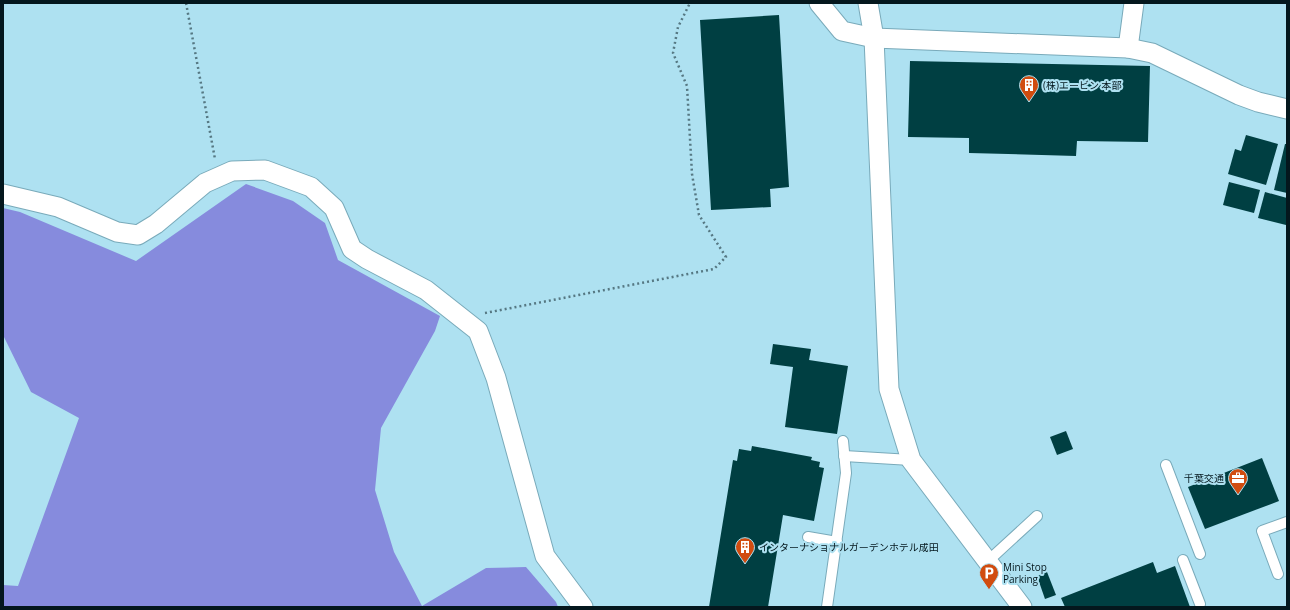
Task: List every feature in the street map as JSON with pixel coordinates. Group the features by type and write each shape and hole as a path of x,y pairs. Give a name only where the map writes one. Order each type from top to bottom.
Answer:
{"street":[{"path":"819,3 842,31 874,38 1128,48 1152,53 1239,95 1258,102 1287,109"},
{"path":"868,3 874,38 889,389 911,460 1022,607"},
{"path":"1128,48 1134,3"},
{"path":"3,194 58,207 117,232 138,236 156,224 205,183 232,171 265,170 311,187 334,208 352,249 426,290 478,331 496,378 545,556 583,607"}],"lane":[{"path":"827,607 846,473 843,441"},
{"path":"844,456 911,460"},
{"path":"1166,465 1200,554"},
{"path":"988,561 1037,516"},
{"path":"1278,574 1262,531 1287,522"},
{"path":"808,537 837,542"},
{"path":"1183,560 1200,604"}],"path":[{"path":"186,3 218,177"},
{"path":"460,317 714,269 726,257 699,215 692,174 687,86 673,53 678,27 690,3"}],"shaded area":[{"path":"246,184 293,201 325,223 338,260 440,316 435,331 381,428 375,490 394,552 422,606 486,568 526,567 556,602 558,607 3,607 3,585 18,586 79,418 31,392 3,335 3,208 20,212 136,261"}],"building":[{"path":"779,15 789,187 770,189 771,207 711,210 700,20"},
{"name":"(株)エービン 本部","path":"910,61 1150,66 1148,142 1077,141 1076,156 969,153 969,138 908,137"},
{"path":"1246,135 1278,144 1266,185 1228,174 1235,149 1241,151"},
{"path":"1285,144 1287,144 1287,193 1274,190"},
{"path":"1229,182 1260,190 1254,213 1223,205"},
{"path":"1265,192 1287,198 1286,225 1258,218"},
{"path":"773,344 811,349 809,360 848,366 837,434 785,427 793,367 770,364"},
{"path":"1066,431 1073,449 1057,455 1050,437"},
{"name":"インターナショナルガーデンホテル成田","path":"752,446 812,457 811,460 820,462 819,467 824,468 814,521 783,515 768,607 709,607 733,460 737,461 739,449 751,451"},
{"path":"1262,458 1279,501 1205,529 1188,487"},
{"path":"1153,562 1157,573 1175,566 1190,607 1065,607 1061,598"},
{"path":"1047,572 1056,595 1045,599 1037,576"}],"place":[{"name":"(株)エービン 本部","path":"1029,102"},
{"name":"千葉交通","path":"1238,495"},
{"name":"インターナショナルガーデンホテル成田","path":"745,564"},
{"name":"Mini Stop Parking","path":"989,590"}]}
